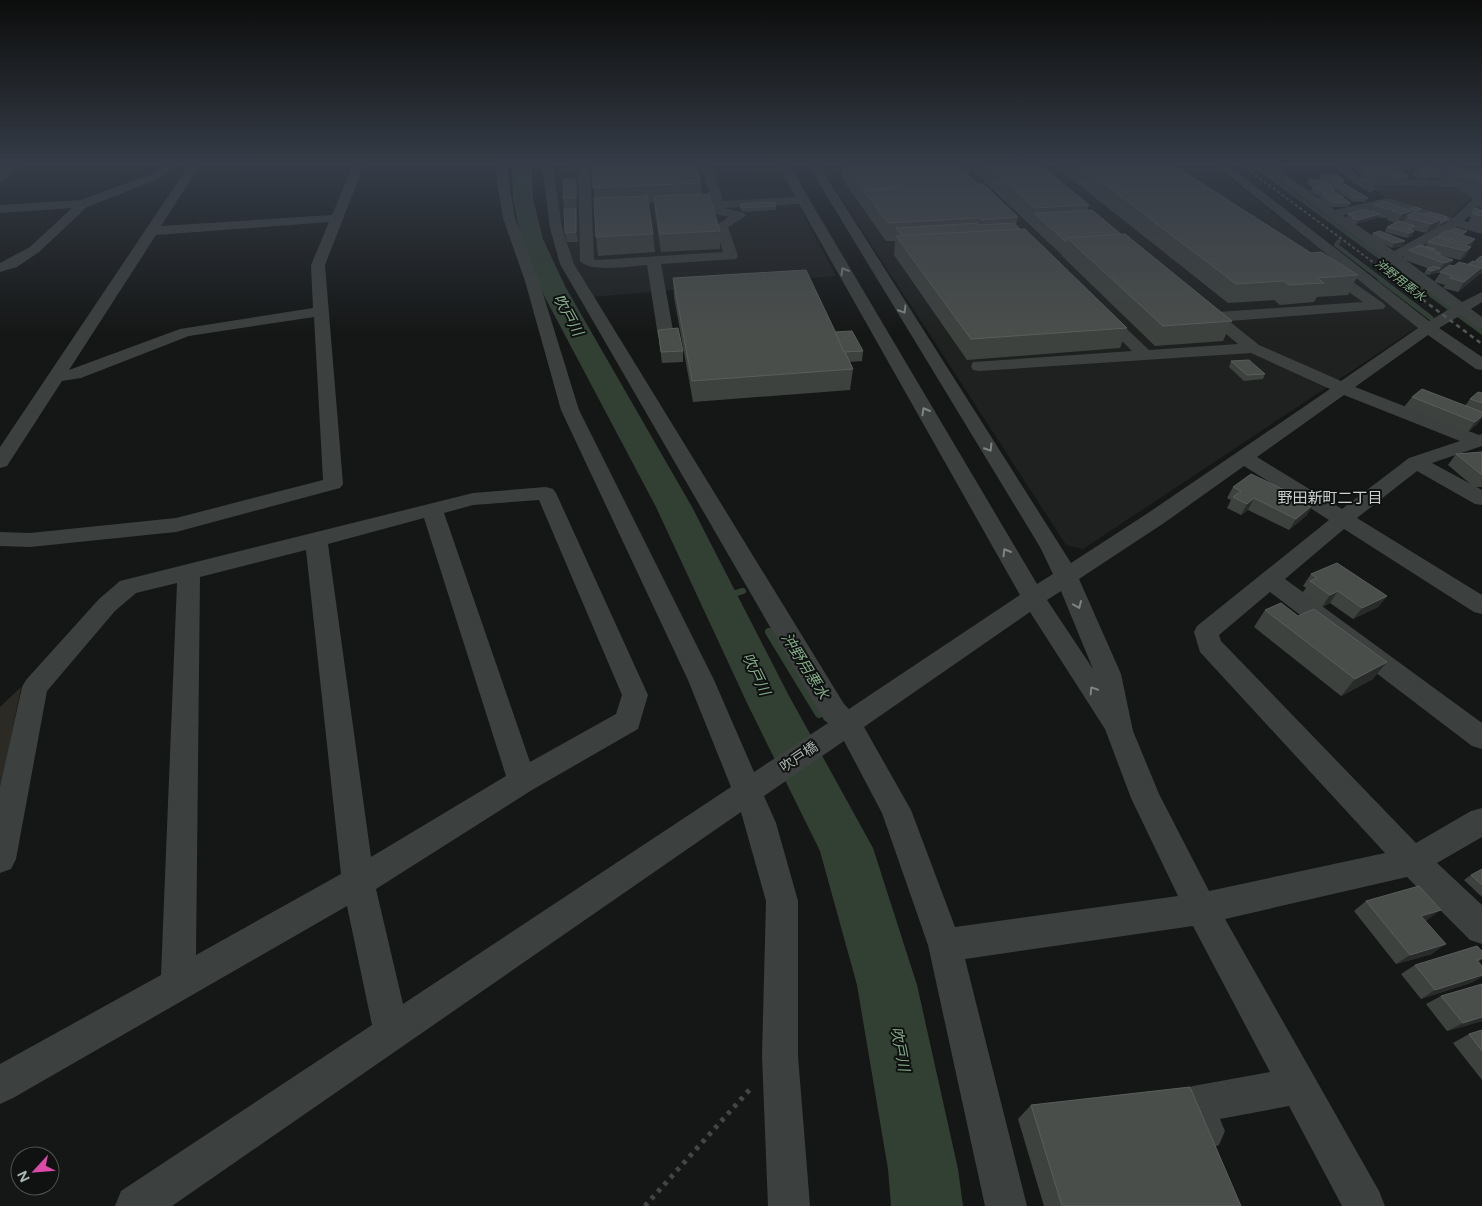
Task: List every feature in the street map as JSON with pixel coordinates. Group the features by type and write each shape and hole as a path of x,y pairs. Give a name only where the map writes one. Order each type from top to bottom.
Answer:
{"street":[{"path":"0,268 26,254 65,221"},
{"path":"0,462 158,221"},
{"path":"152,231 290,221"},
{"path":"0,539 30,540 176,525 333,484 318,265 336,221"},
{"path":"510,221 532,281 570,410 701,680 761,822 782,901 780,1056 789,1206"},
{"path":"553,221 558,242 567,264 834,712 848,723 896,810 945,945 1006,1206"},
{"path":"589,221 587,261 596,264 731,256 722,226 730,221"},
{"path":"815,221 1033,598 1119,731 1146,798 1201,909 1364,1206"},
{"path":"838,221 1051,547 1067,578 1108,674 1119,731"},
{"path":"1292,221 1428,328 1482,365"},
{"path":"1343,221 1482,324"},
{"path":"1393,257 1456,222 1482,230"},
{"path":"1214,317 1378,306 1309,259"},
{"path":"653,260 666,336"},
{"name":"吹戸橋","path":"148,1202 392,1032 1033,598 1067,578 1428,328 1482,296"},
{"path":"1191,298 1252,348 1342,388 1479,440"},
{"path":"1089,300 1146,356"},
{"path":"57,376 75,374 186,332 321,311"},
{"path":"979,366 1252,348"},
{"path":"1479,440 1416,462 1343,519 1206,632 1207,642 1413,861 1482,928"},
{"path":"1244,457 1482,606"},
{"path":"1416,462 1482,499"},
{"path":"0,857 35,686 107,605 128,587 473,499 546,492 635,695 628,721 522,781 358,882 0,1085"},
{"path":"432,510 522,781"},
{"path":"316,540 358,882 392,1032"},
{"path":"178,983 189,571"},
{"path":"1270,580 1482,738"},
{"path":"945,945 1201,909 1413,861 1482,821"},
{"path":"1219,1164 1193,1105 1297,1086"}],"path":[{"path":"645,1206 780,1056"}],"shaded area":[{"path":"560,221 807,221 836,276 592,297 562,240"},
{"path":"856,221 1284,221 1418,327 1083,549 1066,545"},
{"path":"21,687 0,793 0,707"}],"building":[{"path":"565,221 576,221 576,232 565,233"},
{"path":"595,221 651,221 653,234 596,237"},
{"path":"658,221 717,221 720,231 660,234"},
{"path":"887,221 919,221 888,223"},
{"path":"1043,221 1106,221 1122,235 1067,238 1065,241"},
{"path":"1153,221 1261,221 1311,253 1321,252 1358,275 1317,278 1324,283 1289,285 1283,281 1236,284"},
{"path":"1398,221 1415,226 1408,229 1414,231 1410,233 1387,227"},
{"path":"1421,221 1437,221 1431,224"},
{"path":"977,223 978,225 1014,223 1020,229 902,236 896,228"},
{"path":"1455,228 1467,231 1462,235 1449,231"},
{"path":"1025,229 1127,328 971,339 896,236"},
{"path":"1447,230 1475,239 1468,244 1438,236"},
{"path":"1380,231 1405,241 1394,243 1373,233"},
{"path":"1125,234 1232,321 1163,326 1067,238"},
{"path":"1436,237 1471,247 1466,251 1428,242"},
{"path":"1420,245 1435,249 1421,246 1416,247"},
{"path":"1421,246 1441,253 1436,254 1453,260 1444,263 1408,250"},
{"path":"1481,256 1482,262 1476,260"},
{"path":"1473,261 1482,263 1482,268 1468,264"},
{"path":"1459,262 1481,268 1464,282 1449,278 1453,276 1440,272 1450,265 1454,266"},
{"path":"1434,266 1440,268 1432,271 1427,269"},
{"path":"806,270 853,369 692,381 673,278"},
{"path":"678,328 683,351 661,352 658,330"},
{"path":"852,331 863,351 844,352 835,332"},
{"path":"1249,360 1265,374 1247,375 1231,361"},
{"path":"1422,389 1482,412 1482,416 1475,422 1412,397"},
{"path":"1478,392 1482,393 1482,403 1470,399"},
{"path":"1482,452 1482,475 1456,454"},
{"path":"1251,474 1314,504 1296,519 1254,498 1247,504 1233,497 1241,491 1233,487"},
{"path":"1337,563 1387,596 1362,608 1338,591 1330,595 1310,581 1317,578 1311,574"},
{"path":"1281,603 1298,616 1314,609 1387,662 1355,679 1265,610"},
{"path":"1482,869 1482,885 1471,875"},
{"path":"1419,886 1441,910 1421,916 1446,944 1410,955 1366,901"},
{"path":"1477,946 1482,951 1482,958 1477,960 1482,966 1482,975 1435,990 1415,965"},
{"path":"1482,984 1482,1017 1463,1023 1441,996"},
{"path":"1482,1030 1482,1051 1469,1034"},
{"path":"1190,1087 1241,1206 1062,1206 1031,1105"}],"waterway":[{"name":"吹戸川","path":"528,221 532,239 553,288 674,507 771,705 846,848 887,985 923,1169 927,1206"},
{"name":"沖野用悪水","path":"1331,221 1411,280"},
{"name":"沖野用悪水","path":"1339,241 1336,245 1382,280"},
{"name":"沖野用悪水","path":"1380,279 1431,318"},
{"path":"1410,279 1482,332"},
{"name":"沖野用悪水","path":"719,598 743,591"},
{"name":"沖野用悪水","path":"769,632 819,714"}],"railway":[{"path":"1318,221 1397,280"},
{"path":"1395,279 1482,344"}],"district":[{"name":"野田新町二丁目","path":"1330,498"}]}
